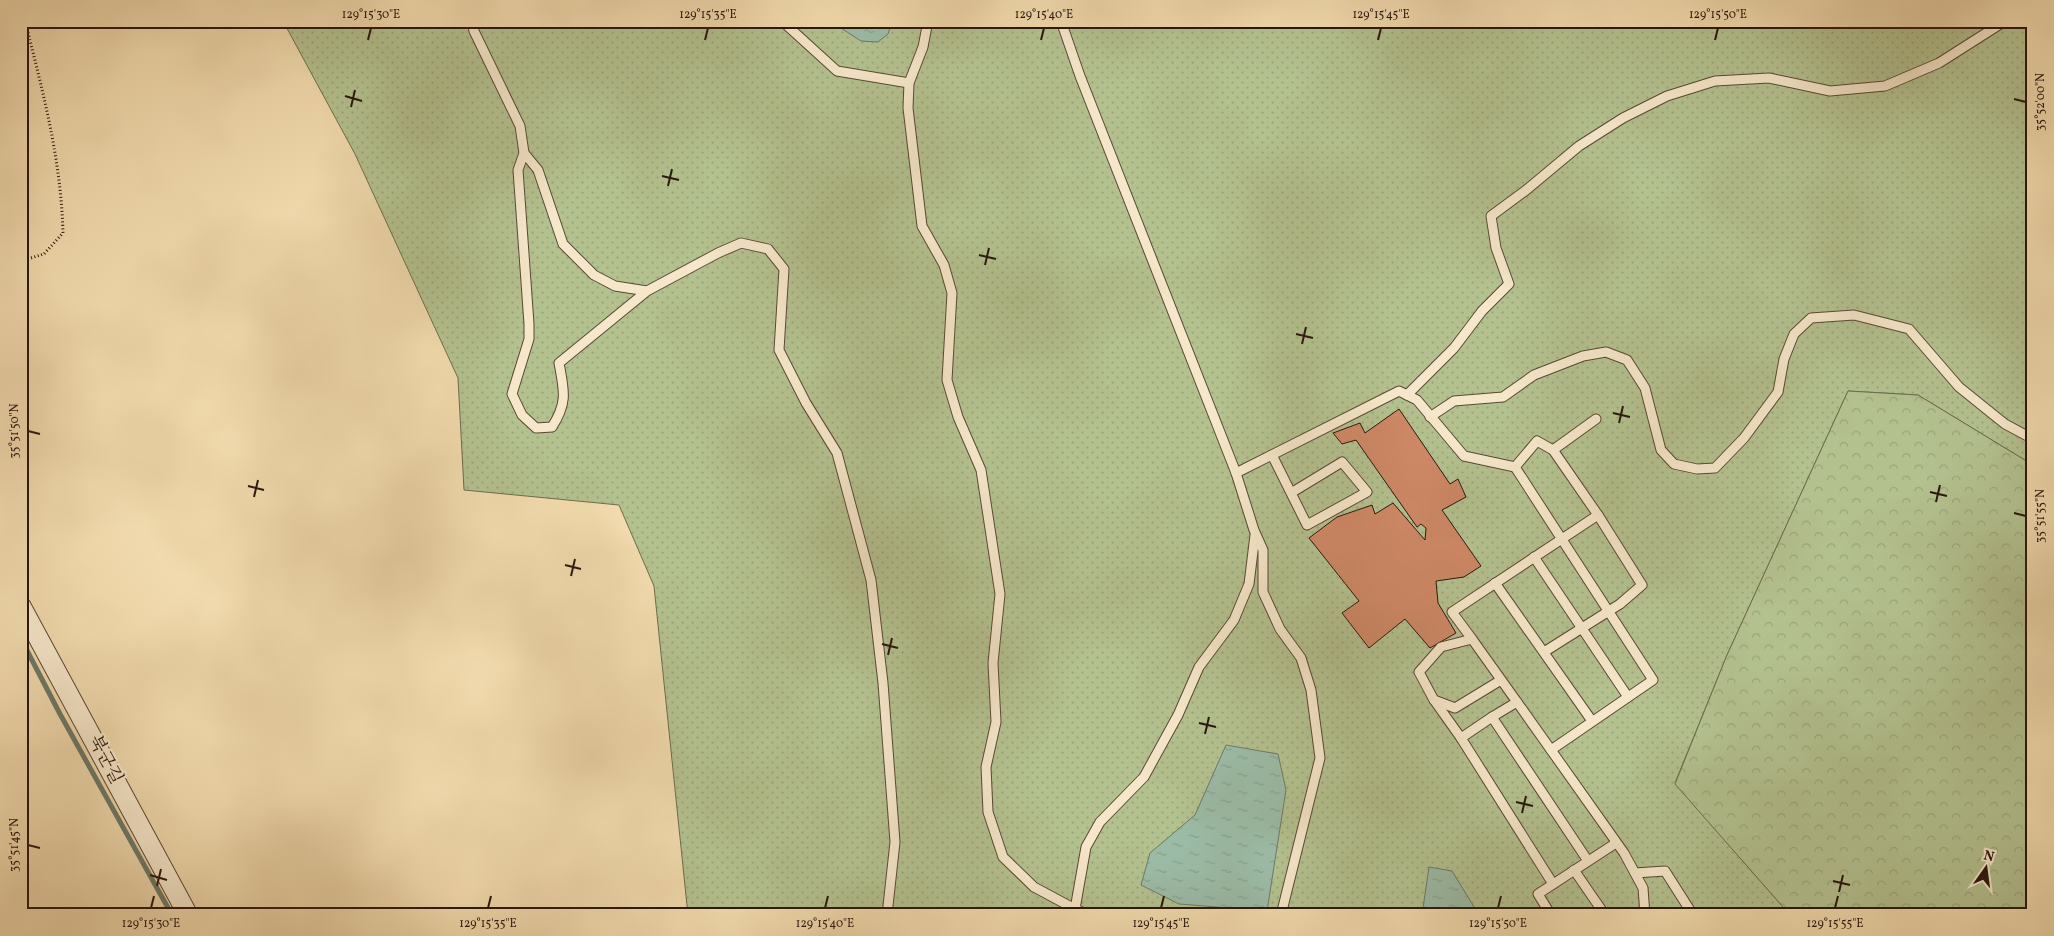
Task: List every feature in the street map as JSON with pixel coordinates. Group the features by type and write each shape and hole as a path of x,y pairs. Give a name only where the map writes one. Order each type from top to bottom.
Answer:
{"street":[{"name":"북군길","path":"21,606 188,915"}],"lane":[{"path":"472,21 474,31 520,126 524,153 518,170 529,340 512,394 522,415 536,428 552,427 560,415 565,394 559,363 646,291 741,243 768,249 784,269 779,350 806,403 837,453 871,580 883,683 895,842 888,915"},
{"path":"782,21 838,71 909,82"},
{"path":"928,21 923,47 909,82 908,108 922,226 944,265 952,293 947,380 958,417 981,470 1000,594 993,663 996,722 986,767 988,812 1003,857 1034,887 1088,915"},
{"path":"1060,21 1236,474 1254,530 1263,550 1263,592 1280,629 1301,658 1311,690 1320,758 1281,915"},
{"path":"1407,395 1454,348 1482,311 1509,284 1496,248 1491,216 1525,191 1579,146 1623,118 1667,96 1715,81 1769,78 1830,91 1885,86 1939,63 2005,21"},
{"path":"524,153 538,170 563,244 594,275 615,286 646,291"},
{"path":"1430,417 1454,401 1503,397 1534,375 1583,356 1606,352 1627,360 1645,388 1661,450 1674,464 1698,470 1715,468 1744,438 1778,392 1784,359 1794,334 1811,318 1854,315 1909,329 1960,387 2005,424 2033,439"},
{"path":"1236,474 1399,391 1417,400 1464,456 1515,467 1654,680 1550,750"},
{"path":"1553,450 1596,418"},
{"path":"1515,467 1537,441 1553,450 1598,515 1642,585 1609,611 1544,652"},
{"path":"1272,455 1291,494 1307,525 1367,492 1342,462 1291,494"},
{"path":"1598,515 1452,612 1616,843 1643,888 1645,915"},
{"path":"1076,909 1086,847 1100,822 1144,777 1178,714 1199,668 1234,620 1249,584 1254,530"},
{"path":"1534,557 1628,697"},
{"path":"1495,583 1592,722"},
{"path":"1472,639 1442,648 1420,672 1434,700 1461,738 1553,884"},
{"path":"1434,700 1455,708 1501,680"},
{"path":"1461,738 1517,702"},
{"path":"1492,717 1588,861"},
{"path":"1551,915 1538,894 1616,843"},
{"path":"1574,870 1605,915"},
{"path":"1634,872 1665,871 1693,915"}],"path":[{"path":"21,261 44,254 63,234 55,146 48,109 25,21"}],"green space":[{"path":"283,21 2033,21 2033,465 1918,395 1848,391 1727,655 1675,783 1790,915 688,915 654,586 619,505 464,490 458,378 355,154"},
{"path":"1848,391 1918,395 2033,465 2033,915 1790,915 1675,784 1727,655"}],"water":[{"path":"830,21 892,21 888,34 878,42 861,41"},
{"path":"1226,745 1278,754 1286,790 1267,911 1179,904 1141,885 1150,853 1195,815"},
{"path":"1429,867 1452,871 1479,915 1422,915"}],"building":[{"path":"1399,409 1450,484 1458,479 1466,497 1442,510 1481,566 1464,577 1436,581 1438,603 1456,633 1430,648 1405,619 1369,648 1342,613 1359,601 1309,538 1337,517 1372,505 1375,514 1393,503 1425,540 1426,528 1421,524 1417,527 1356,440 1342,444 1333,433 1360,423 1365,433"}],"waterway":[{"path":"21,639 60,714 172,915"}]}
